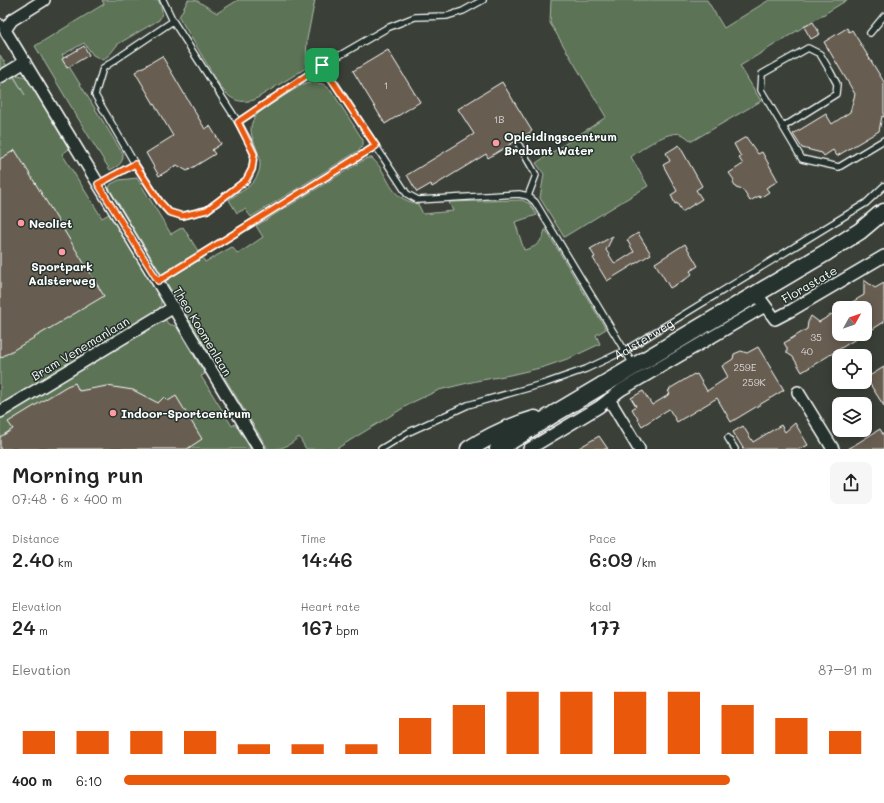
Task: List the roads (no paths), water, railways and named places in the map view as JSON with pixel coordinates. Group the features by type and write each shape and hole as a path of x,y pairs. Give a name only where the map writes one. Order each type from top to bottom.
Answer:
{"main road":[{"name":"Aalsterweg","path":"498,449 554,414 635,367 761,299 827,252 860,231 882,212"},
{"name":"Aalsterweg","path":"469,449 495,433 521,423 554,414"}],"street":[{"path":"2,26 44,0"},
{"name":"Theo Koomenlaan","path":"2,26 259,449"},
{"path":"0,77 25,62"},
{"name":"Florastate","path":"761,299 775,319 884,256"},
{"name":"Aalsterweg","path":"529,449 609,399 761,299"},
{"name":"Bram Venemanlaan","path":"0,412 174,307"},
{"path":"798,392 833,449"},
{"path":"609,399 639,449"}],"lane":[{"path":"163,0 173,21 238,122 254,154 252,169 246,180 207,210 182,216 169,212 160,202 135,164 95,95 103,68 173,21"},
{"path":"238,122 322,65 387,28 415,17 447,16 463,11 484,0"},
{"path":"870,33 884,16"},
{"path":"783,127 836,94 837,84 820,54 808,48 762,74 761,90 802,159 839,167 884,140"},
{"path":"322,65 407,194 418,200 519,194 528,196 535,202 635,367"},
{"path":"519,145 536,175 528,196"},
{"path":"158,281 376,146"},
{"path":"98,184 135,164"},
{"name":"Aalsterweg","path":"381,449 409,432 468,405 546,383 586,369 624,351 866,203 884,186"},
{"path":"728,438 735,449"}],"place":[{"name":"Opleidingscentrum Brabant Water","path":"496,143"},
{"name":"Neoliet","path":"21,223"},
{"name":"Sportpark Aalsterweg","path":"62,252"},
{"name":"Indoor-Sportcentrum","path":"113,413"}]}
